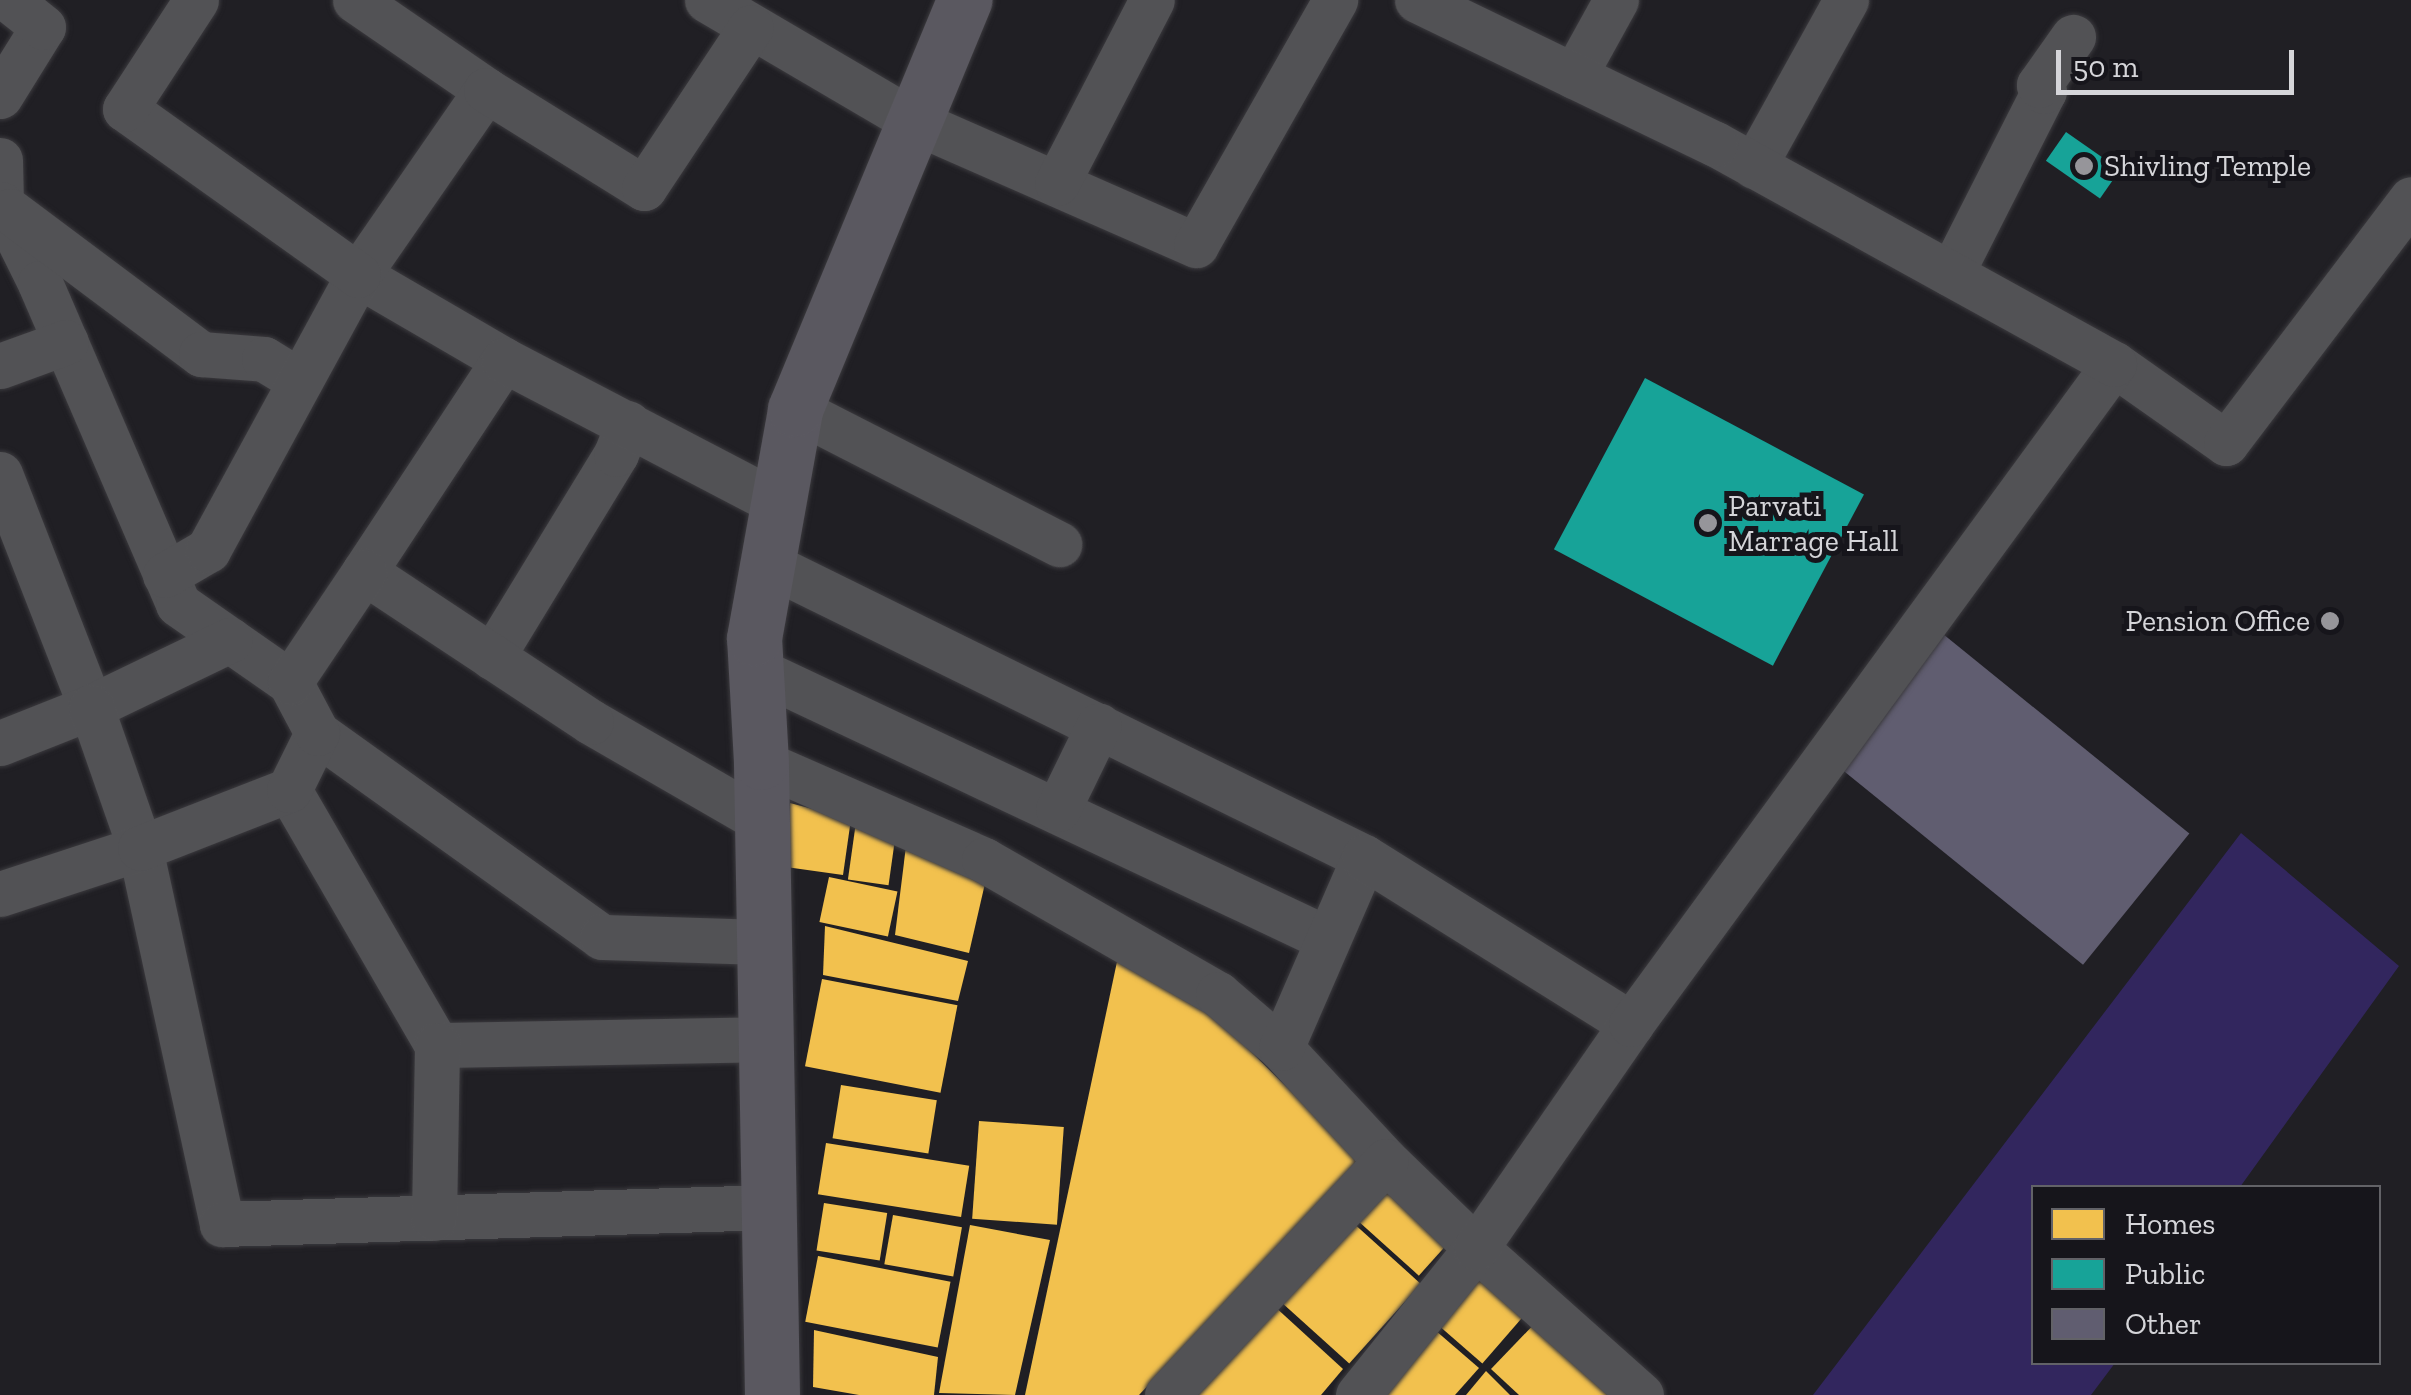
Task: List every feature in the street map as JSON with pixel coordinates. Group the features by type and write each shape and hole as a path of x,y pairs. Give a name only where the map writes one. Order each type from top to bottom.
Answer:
{"main road":[{"path":"772,1395 761,762 754,638 795,409 964,0"}],"street":[{"path":"0,96 43,27 10,0"},
{"path":"196,0 125,109 358,275 504,360 779,504"},
{"path":"355,0 486,90 644,188 752,26"},
{"path":"707,0 913,121 1196,245 1336,0"},
{"path":"1057,184 1152,0"},
{"path":"1416,0 1754,166 2114,364 2226,443 2411,199"},
{"path":"1574,76 1616,0"},
{"path":"1754,166 1846,0"},
{"path":"1951,274 2044,91 2039,85 2072,37"},
{"path":"165,575 208,550 358,275 486,90"},
{"path":"0,160 1,204 66,342 178,604 290,682 317,733 602,937 763,942"},
{"path":"1,204 201,354 264,359 300,381"},
{"path":"0,366 66,342"},
{"path":"290,682 504,360"},
{"path":"1358,1395 1476,1248 1631,1024 2114,364"},
{"path":"795,409 1059,544"},
{"path":"492,657 616,454 628,423"},
{"path":"0,474 91,707 140,848 222,1224 771,1207"},
{"path":"768,564 1364,856 1631,1024"},
{"path":"364,572 590,722 759,819"},
{"path":"0,743 91,707 230,640"},
{"path":"754,669 1328,939"},
{"path":"1058,809 1098,725"},
{"path":"0,894 140,848 289,790 317,733"},
{"path":"761,762 984,860 1183,971 1281,1048 1386,1161 1476,1248 1642,1395"},
{"path":"289,790 438,1046 434,1218"},
{"path":"1281,1048 1364,856"},
{"path":"438,1046 766,1038"},
{"path":"1168,1395 1386,1161"}],"shaded area":[{"path":"2241,833 2399,966 2241,1185 2031,1185 2031,1365 2114,1365 2091,1395 1813,1395"}],"building: Homes":[{"path":"790,803 851,819 843,875 786,867"},
{"path":"856,822 897,828 889,885 848,879"},
{"path":"907,838 986,879 969,953 895,935"},
{"path":"829,877 897,892 888,937 819,922"},
{"path":"825,926 968,961 958,1001 823,975"},
{"path":"1118,957 1215,1016 1361,1161 1139,1395 1025,1395"},
{"path":"822,979 957,1005 940,1093 805,1066"},
{"path":"841,1085 937,1100 928,1154 833,1138"},
{"path":"979,1121 1064,1127 1057,1225 972,1219"},
{"path":"826,1143 969,1166 961,1217 818,1194"},
{"path":"1387,1181 1452,1239 1419,1276 1354,1217"},
{"path":"824,1203 887,1213 880,1260 816,1250"},
{"path":"893,1215 962,1227 953,1276 884,1264"},
{"path":"1351,1221 1421,1284 1349,1363 1279,1301"},
{"path":"970,1225 1050,1240 1015,1395 939,1393"},
{"path":"818,1256 951,1282 938,1348 805,1322"},
{"path":"1481,1263 1532,1307 1482,1364 1432,1320"},
{"path":"1273,1305 1343,1369 1321,1395 1195,1395"},
{"path":"1541,1317 1614,1395 1519,1395 1491,1369"},
{"path":"1428,1324 1479,1368 1455,1395 1378,1395"},
{"path":"814,1330 938,1357 934,1395 859,1395 813,1387"},
{"path":"1486,1371 1510,1395 1466,1395"}],"building: Public":[{"name":"Shivling Temple","path":"2066,132 2120,170 2100,199 2046,161"},
{"name":"Parvati Marrage Hall","path":"1645,378 1864,494 1773,666 1554,549"}],"building: Other":[{"path":"1943,634 2189,833 2083,965 1837,765"}],"place":[{"name":"Shivling Temple","path":"2084,166"},
{"name":"Parvati Marrage Hall","path":"1708,523"},
{"name":"Pension Office","path":"2330,621"}]}
